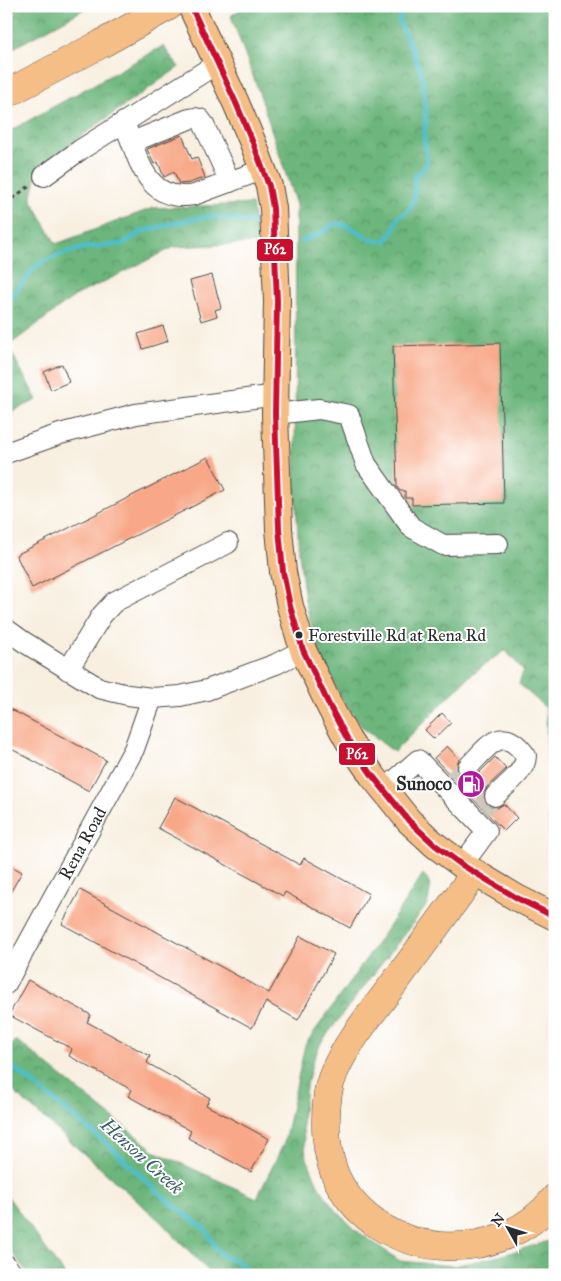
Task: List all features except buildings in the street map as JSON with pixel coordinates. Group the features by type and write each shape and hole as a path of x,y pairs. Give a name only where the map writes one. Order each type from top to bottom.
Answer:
{"highway":[{"path":"6,94 169,6"},
{"path":"469,869 340,1060 331,1081 327,1103 326,1128 330,1159 340,1184 353,1202 368,1217 400,1236 426,1244 454,1247 497,1239 510,1234 534,1219 555,1198"}],"main road":[{"path":"191,6 236,103 264,170 273,208 277,310 278,529 290,606 303,650 341,728 360,758 383,791 421,832 435,845 469,869 533,907 555,917"}],"street":[{"path":"44,176 80,150 218,63"},
{"path":"132,142 184,120 200,119 204,123 230,182"},
{"path":"124,122 146,176 160,190 170,195 184,197 194,195 264,170"},
{"path":"6,453 60,434 136,414 276,405 320,409 349,415 366,464 411,527 443,545 498,544"},
{"path":"68,670 102,615 114,602 228,544"},
{"path":"6,629 99,688 128,695 152,698 180,696 207,690 276,664 303,650"},
{"name":"Rena Road","path":"6,984 134,749 152,698"},
{"path":"456,779 497,740 508,739 518,746 526,756 525,764 483,807"},
{"path":"383,791 418,760 456,779 483,807 487,831 469,869"},
{"path":"6,1265 13,1275"}],"path":[{"path":"6,203 44,176"}],"green space":[{"path":"6,6 90,6 6,52"},
{"path":"245,6 555,6 555,887 550,883 546,708 519,684 523,670 505,650 472,674 394,752 363,728 340,696 318,650 305,601 299,553 295,483 296,205 260,95 231,16"},
{"path":"163,46 179,67 39,166 31,199 56,244 153,208 252,204 258,243 174,247 75,296 8,346 37,400 6,414 6,133"},
{"path":"423,874 429,885 430,893 427,905 322,1041 313,1061 306,1088 302,1120 306,1156 318,1185 334,1208 357,1231 400,1261 453,1266 499,1256 555,1239 555,1275 212,1275 160,1221 6,1085 6,1053 16,1040 156,1152 257,1198 284,1143 305,1045 380,939"},
{"path":"6,1194 65,1275 29,1275 6,1244"}],"waterway":[{"name":"Henson Creek","path":"302,241 319,234 334,224 348,226 372,240 386,241 394,230 397,218 410,209 414,198 415,175 422,171 427,161 424,135 426,118 423,80 399,22 403,6"},
{"name":"Henson Creek","path":"6,301 11,298 40,263 61,254 87,247 122,244 143,231 196,218 213,216 257,223"},
{"name":"Henson Creek","path":"6,1060 112,1148 162,1196 206,1230 217,1250 225,1257 235,1260 254,1275"}],"tunnel":[{"path":"454,780 468,767"},
{"path":"482,808 495,796"}],"transit line":[{"name":"P62","path":"191,6 253,143 269,186 273,208 277,301 275,414 279,529 283,572 290,606 303,650 348,740 372,775 409,821 435,845 462,865 517,898 555,917"}],"place":[{"name":"Forestville Rd at Rena Rd","path":"299,635"},
{"name":"Sunoco","path":"471,784"}]}
